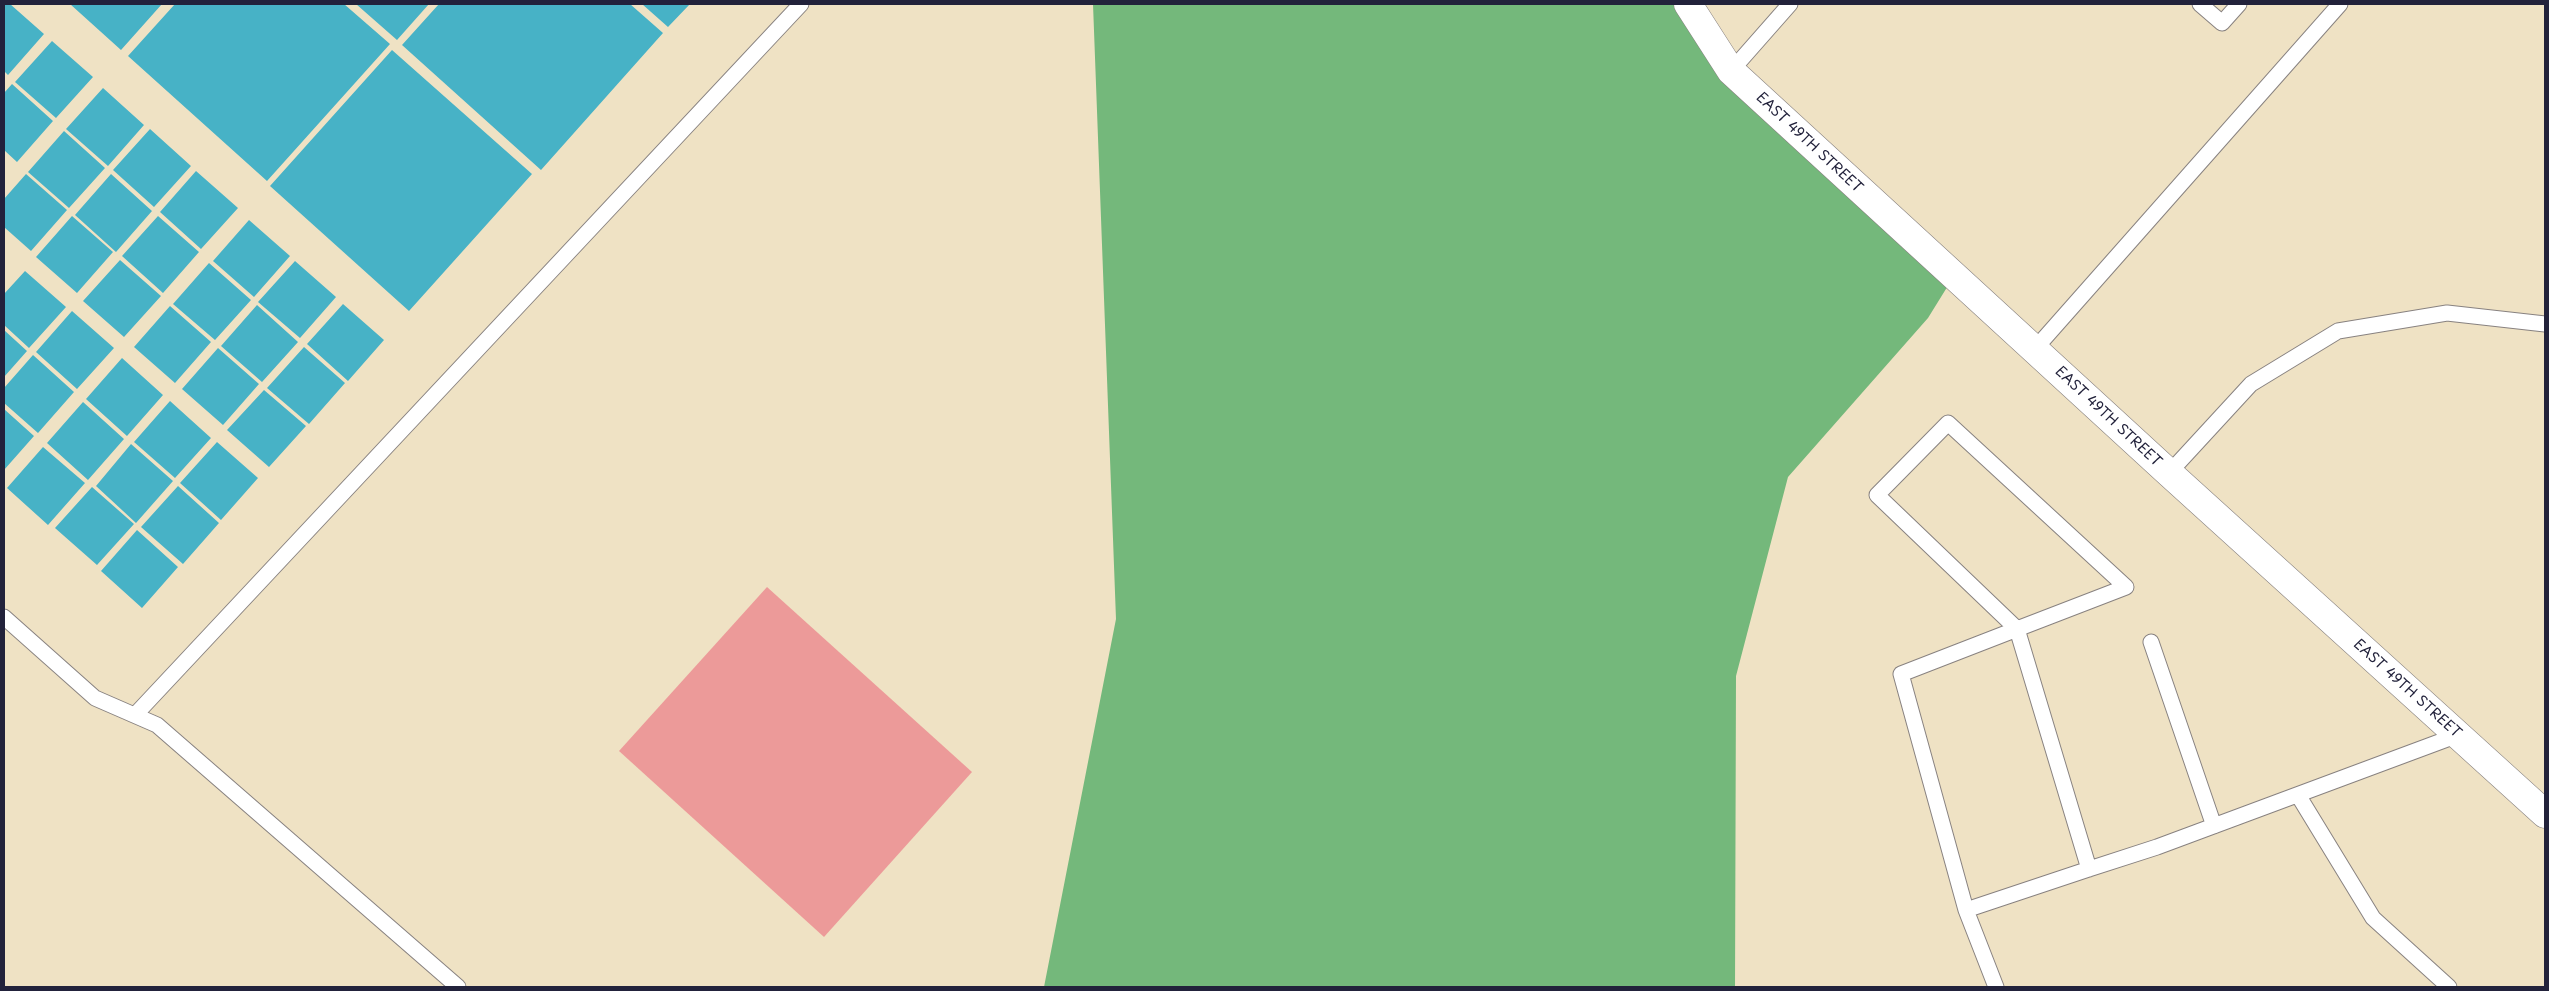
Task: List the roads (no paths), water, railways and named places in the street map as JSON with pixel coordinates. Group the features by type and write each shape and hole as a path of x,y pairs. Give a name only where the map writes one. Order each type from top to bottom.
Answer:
{"street":[{"name":"EAST 49TH STREET","path":"1688,4 1731,71 2168,473 2545,814"}],"lane":[{"path":"135,715 801,4"},
{"path":"1731,71 1790,4"},
{"path":"2200,4 2222,23 2239,4"},
{"path":"2034,350 2340,4"},
{"path":"2168,473 2251,384 2338,331 2447,313 2545,324"},
{"path":"1996,987 1966,910 1901,674 2017,629 2126,587 1948,423 1877,495 2017,629 2089,869"},
{"path":"4,617 95,698 157,725 458,987"},
{"path":"2151,642 2214,826"},
{"path":"1966,910 2214,826 2458,735"},
{"path":"2298,795 2373,918 2449,987"}],"water":[{"path":"4,4 10,4 44,34 8,75 4,71"},
{"path":"70,4 162,4 121,50"},
{"path":"175,4 344,4 390,44 267,181 128,56"},
{"path":"356,4 429,4 397,40"},
{"path":"439,4 630,4 663,33 541,170 402,45"},
{"path":"642,4 690,4 668,27"},
{"path":"52,41 93,77 56,118 15,82"},
{"path":"392,50 532,174 409,311 270,186"},
{"path":"12,84 53,121 17,162 4,150 4,93"},
{"path":"103,88 144,125 108,166 66,129"},
{"path":"150,129 191,166 154,207 113,170"},
{"path":"64,131 105,168 69,208 28,172"},
{"path":"196,171 238,208 201,249 160,212"},
{"path":"26,174 67,210 31,251 4,227 4,199"},
{"path":"111,174 152,211 116,252 75,215"},
{"path":"72,216 113,252 77,293 36,257"},
{"path":"158,216 199,252 163,293 122,256"},
{"path":"249,220 290,256 254,297 213,261"},
{"path":"120,260 161,296 124,337 83,301"},
{"path":"295,261 336,297 300,338 258,302"},
{"path":"209,263 251,300 215,340 173,304"},
{"path":"25,271 66,307 29,348 4,325 4,294"},
{"path":"343,304 384,340 348,381 307,344"},
{"path":"257,305 298,342 262,382 221,346"},
{"path":"170,306 211,342 175,383 134,347"},
{"path":"72,311 114,348 77,389 36,352"},
{"path":"4,330 27,351 4,377"},
{"path":"304,347 345,383 309,424 267,388"},
{"path":"218,348 259,384 223,425 182,389"},
{"path":"33,355 74,392 38,433 4,403 4,388"},
{"path":"122,358 163,395 127,436 86,399"},
{"path":"264,390 306,426 269,467 227,430"},
{"path":"170,401 211,438 175,478 134,442"},
{"path":"83,402 124,439 88,480 47,443"},
{"path":"4,409 34,436 4,470"},
{"path":"217,442 258,478 221,520 180,483"},
{"path":"131,444 173,481 136,523 96,486"},
{"path":"43,447 85,483 48,525 7,488"},
{"path":"178,486 219,523 183,564 141,527"},
{"path":"92,487 134,524 97,565 55,528"},
{"path":"137,530 178,567 142,608 101,571"}]}
